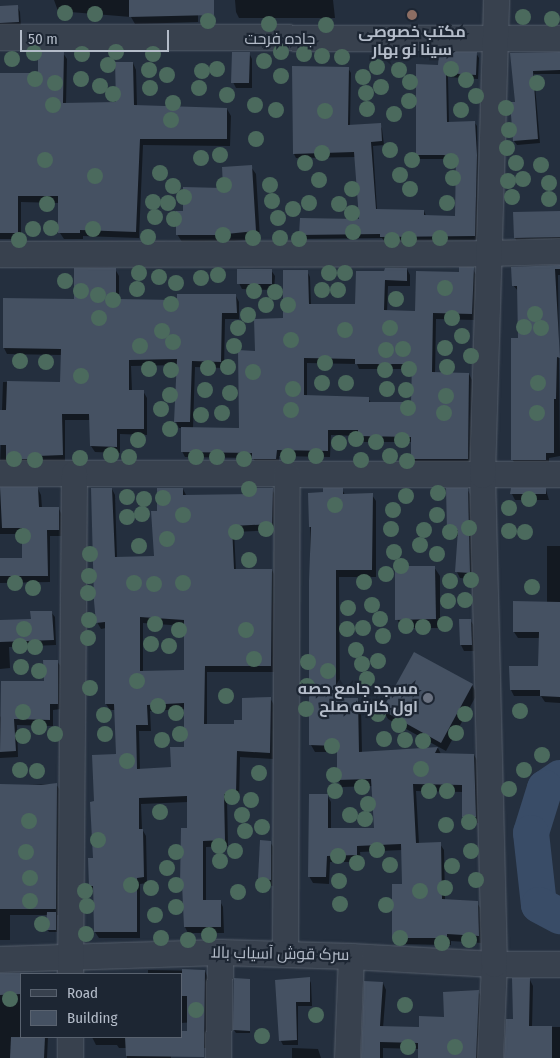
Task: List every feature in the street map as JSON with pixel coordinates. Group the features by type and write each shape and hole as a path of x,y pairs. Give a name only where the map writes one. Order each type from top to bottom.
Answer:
{"street":[{"path":"490,1058 494,964 482,475 493,40 496,0"},
{"name":"جاده فرحت","path":"0,37 493,40 560,38"},
{"path":"0,254 488,253 560,251"},
{"path":"0,472 560,474"},
{"path":"69,966 74,473"},
{"path":"285,953 287,474"},
{"path":"218,1058 220,952"},
{"name":"سرک قوش آسیاب بالا","path":"0,959 69,966 220,952 285,953 494,964 560,964"},
{"path":"347,1058 351,956"},
{"path":"70,1038 70,1058"}],"building":[{"path":"129,0 214,0 214,15 129,17"},
{"path":"18,5 19,22 0,23 0,6"},
{"path":"38,51 64,51 63,103 116,102 115,62 133,62 134,105 227,108 227,139 140,139 136,232 80,230 80,233 58,233 58,196 18,196 18,233 0,233 0,73 38,73"},
{"path":"232,52 250,52 249,83 231,83"},
{"path":"439,52 477,52 476,75 446,73 447,122 475,121 477,155 475,236 380,237 380,234 299,235 300,218 359,219 354,152 293,154 292,66 349,67 348,125 381,123 382,141 371,142 376,209 424,210 424,215 455,216 456,155 416,155 416,64 438,65"},
{"path":"560,52 560,70 533,71 538,139 513,141 510,102 515,102 510,53"},
{"path":"252,165 256,231 216,235 176,235 176,211 183,211 183,187 223,188 222,167"},
{"path":"560,211 560,237 514,238 513,212"},
{"path":"560,265 560,269 555,269 560,358 557,357 556,399 554,399 554,453 546,453 546,460 511,460 511,338 518,338 517,286 512,286 511,267"},
{"path":"459,267 474,267 472,314 433,313 432,372 469,373 468,459 411,459 411,437 358,436 358,430 328,430 328,451 277,450 276,459 252,459 252,453 181,452 181,427 239,428 238,350 255,351 254,319 283,318 283,270 308,270 309,304 355,304 356,271 384,271 385,268 407,268 407,281 385,280 384,310 415,311 416,271 459,272","holes":["304,358 355,359 355,364 412,364 411,402 369,402 369,397 304,395"]},
{"path":"74,268 116,268 116,299 177,300 177,294 236,294 237,313 222,313 221,362 192,361 190,422 174,422 177,359 129,360 129,390 144,390 144,429 117,429 117,447 90,446 89,414 62,414 63,455 38,456 38,459 6,459 6,445 0,445 0,410 6,410 7,381 60,382 61,349 3,348 3,298 74,299"},
{"path":"237,269 272,269 272,284 237,284"},
{"path":"0,487 38,487 39,507 59,507 59,530 47,530 48,576 0,576 0,558 22,558 22,528 2,528"},
{"path":"91,488 112,488 115,557 154,556 151,511 157,511 157,488 183,488 183,495 251,494 251,488 273,488 272,524 232,526 234,569 272,569 271,666 205,666 204,724 234,724 234,720 242,720 242,698 271,697 270,753 237,751 236,794 224,794 225,840 203,841 203,900 221,900 221,927 184,927 182,884 180,884 181,828 187,828 187,796 139,798 139,829 143,829 144,877 137,878 137,932 94,932 93,886 89,886 88,858 93,858 90,802 94,801 92,755 116,754 114,704 105,704 105,622 96,623","holes":["140,617 184,620 184,670 140,671","184,703 184,747 170,747 171,767 137,769 136,725 148,725 147,705"]},
{"path":"323,488 343,488 343,494 373,493 372,570 336,570 336,698 358,698 359,752 438,747 435,753 474,754 476,817 462,817 462,785 413,784 416,843 441,842 442,899 478,901 479,936 447,934 447,938 392,938 392,884 402,884 401,844 357,846 357,855 327,856 326,877 308,877 309,794 328,794 328,828 374,828 371,779 337,780 337,746 309,745 309,581 311,527 309,527 308,493 323,492"},
{"path":"446,488 468,488 470,573 455,572 458,530 447,530"},
{"path":"511,488 546,488 546,494 510,494"},
{"path":"395,566 435,566 436,619 395,620"},
{"path":"513,601 560,602 560,697 540,696 540,690 510,690 509,666 538,666 539,632 513,632"},
{"path":"30,611 52,611 54,640 0,642 0,620 31,619"},
{"path":"459,619 471,619 472,645 460,645"},
{"path":"414,652 473,684 441,743 382,710"},
{"path":"43,660 58,660 58,704 50,704 50,720 14,719 16,751 0,752 1,681 44,681"},
{"path":"57,783 56,909 0,909 0,784 41,785"},
{"path":"260,840 271,841 271,880 258,879"},
{"path":"47,912 56,912 56,930 46,930"},
{"path":"182,969 205,970 204,1057 126,1056 125,1038 182,1038 182,1031 187,1031 187,996 182,996"},
{"path":"0,973 20,973 20,994 0,995"},
{"path":"310,977 310,1002 296,1002 297,1040 279,1041 275,980"},
{"path":"234,978 250,979 250,1031 233,1030"},
{"path":"512,978 530,978 529,1026 552,1026 552,1058 504,1058 506,1019 513,1019"},
{"path":"364,981 383,982 380,1026 419,1027 419,1016 444,1017 443,992 479,990 476,1058 418,1058 418,1043 380,1042 380,1058 361,1058"},
{"path":"11,1037 45,1038 44,1058 10,1058"}],"waterway":[{"path":"560,778 545,788 531,833 539,905 560,916"}],"place":[{"name":"مکتب خصوصی سینا نو بهار","path":"412,15"},
{"name":"مسجد جامع حصه اول کارته صلح","path":"428,698"}]}
